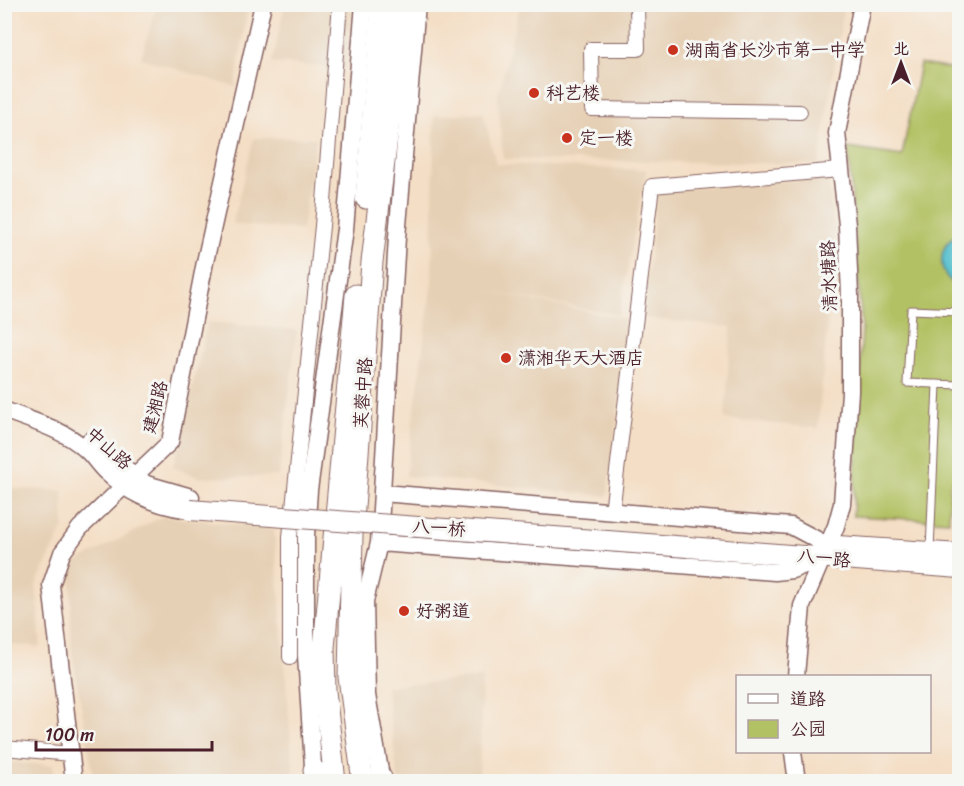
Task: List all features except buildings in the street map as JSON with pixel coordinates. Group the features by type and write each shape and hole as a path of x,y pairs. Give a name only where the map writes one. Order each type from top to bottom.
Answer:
{"main road":[{"name":"芙蓉中路","path":"335,782 325,691 327,600 363,230 382,4"},
{"name":"芙蓉中路","path":"377,781 349,677 352,535 372,262 403,4"},
{"name":"八一桥","path":"190,504 688,541"},
{"name":"八一路","path":"688,541 824,551 960,568"},
{"name":"八一路","path":"824,551 960,554"}],"street":[{"name":"建湘路","path":"74,782 51,585 62,553 80,528 170,442 205,262 262,4"},
{"path":"290,657 290,537 322,226 340,4"},
{"path":"315,778 307,696 306,536 309,490 345,228 364,4"},
{"path":"377,781 367,695 365,601 379,543 397,237 417,4"},
{"path":"637,4 638,49 591,49 592,109 800,112"},
{"name":"清水塘路","path":"796,675 802,606 842,504 850,392 849,265 840,170 839,116 862,4"},
{"path":"612,513 652,186 840,170"},
{"name":"中山路","path":"4,403 63,425 90,441 129,482"},
{"name":"中山路","path":"4,411 60,433 84,447 105,471 129,482 159,490 190,504"},
{"path":"379,543 776,572 792,570 824,551 791,526 382,493"},
{"path":"4,748 71,754"},
{"path":"793,753 796,782"}],"lane":[{"path":"960,312 911,310 907,383 960,385"},
{"path":"930,552 938,384"}],"shaded area":[{"path":"157,5 248,5 235,87 141,58"},
{"path":"285,5 352,5 346,68 272,63"},
{"name":"湖南省长沙市第一中学","path":"520,5 844,5 819,164 503,159 498,96"},
{"path":"483,112 496,164 646,170 619,315 480,290 630,320 607,496 406,476 432,281 434,116"},
{"path":"254,138 316,138 302,230 232,224"},
{"path":"828,178 835,238 818,428 725,419 731,327 643,318 657,190"},
{"path":"208,322 297,330 279,476 201,478 173,467"},
{"path":"5,488 63,491 64,527 36,585 41,647 5,644"},
{"path":"163,516 274,529 294,781 94,781 71,645 71,565"},
{"path":"482,678 479,781 398,781 386,686"},
{"path":"4,762 53,765 55,781 5,781"}],"green space":[{"path":"920,64 959,70 960,473 950,484 949,521 853,516 862,327 848,148 902,156"}],"water":[{"path":"959,233 959,287 946,275 942,260 946,246"}],"place":[{"name":"湖南省长沙市第一中学","path":"673,50"},
{"name":"科艺楼","path":"534,93"},
{"name":"定一楼","path":"567,138"},
{"name":"潇湘华天大酒店","path":"506,358"},
{"name":"好粥道","path":"404,611"}]}
